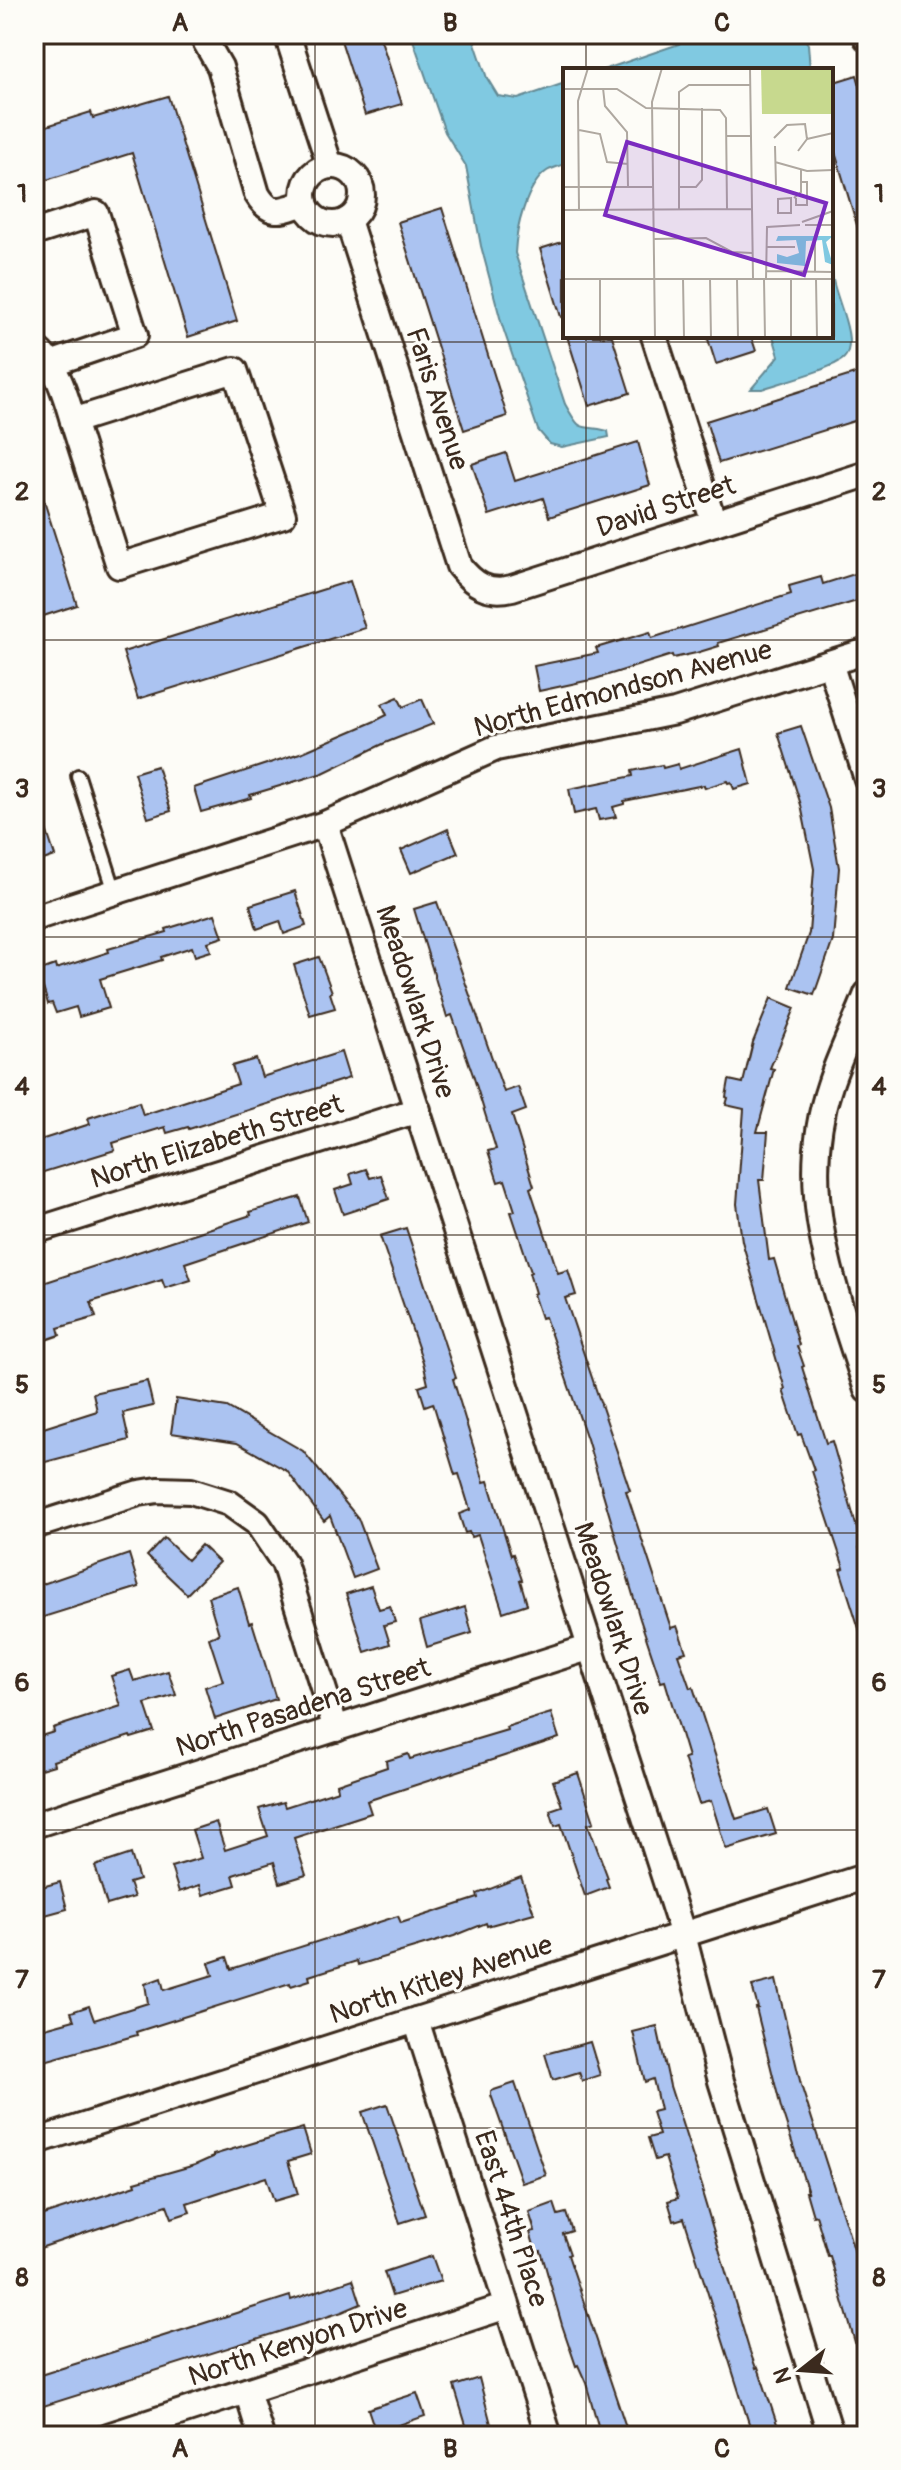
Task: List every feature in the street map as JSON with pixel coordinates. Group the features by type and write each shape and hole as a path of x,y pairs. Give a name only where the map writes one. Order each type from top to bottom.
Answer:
{"street":[{"path":"201,34 220,67 257,194 264,206 278,211 305,203"},
{"path":"287,34 330,166"},
{"path":"330,166 349,170 361,186 361,206 348,220 333,225 322,222 310,213 304,192 310,176 330,166"},
{"path":"34,233 96,213 135,335 42,355 64,390 73,421 119,566 283,515 235,370 73,421"},
{"name":"Faris Avenue","path":"348,220 459,566 481,587"},
{"path":"655,338 714,523"},
{"name":"David Street","path":"481,587 496,590 512,588 867,474"},
{"name":"North Edmondson Avenue","path":"34,918 325,824 496,748 675,712 867,651"},
{"path":"830,663 867,779"},
{"name":"Meadowlark Drive","path":"325,824 683,1935 721,2081 831,2436"},
{"path":"865,1375 826,1263 816,1195 818,1145 829,1087 867,994"},
{"name":"North Elizabeth Street","path":"34,1231 418,1110"},
{"path":"34,1526 139,1493 170,1489 210,1495 244,1513 267,1535 284,1563 336,1729"},
{"name":"North Pasadena Street","path":"34,1825 591,1647"},
{"name":"North Kitley Avenue","path":"34,2142 867,1876"},
{"name":"East 44th Place","path":"416,2020 549,2436"},
{"name":"North Kenyon Drive","path":"108,2436 507,2306"},
{"path":"247,2391 261,2436"}],"lane":[{"path":"78,776 115,892"}],"water":[{"path":"411,34 472,34 487,78 498,96 518,99 563,84 563,165 547,171 533,186 517,232 515,253 565,404 579,424 608,431 609,437 562,447 550,444 538,430 502,325 481,246 466,166 445,132"},
{"path":"708,34 801,34 808,44 810,68 609,68"},
{"path":"833,280 848,331 848,351 844,358 805,375 762,389 751,389 779,356 774,338 833,338"}],"building":[{"path":"339,34 379,34 402,104 365,115"},
{"path":"857,75 867,110 867,244 863,245 833,146 833,82"},
{"path":"168,96 237,321 188,337 132,153 34,184 34,130 91,112 93,118"},
{"path":"442,208 507,416 464,430 398,222"},
{"path":"563,242 563,316 561,317 540,249"},
{"path":"568,338 613,338 630,393 589,406"},
{"path":"708,338 752,338 756,351 716,364"},
{"path":"861,372 867,390 867,417 719,463 706,421"},
{"path":"638,442 650,485 549,517 543,498 489,515 472,464 506,453 515,481"},
{"path":"38,482 77,605 34,619 34,483"},
{"path":"867,570 867,598 718,643 719,646 696,653 673,658 672,655 595,679 539,691 534,666 598,653 596,648 650,632 652,638 791,594 789,586 821,577 823,584"},
{"path":"350,581 365,628 138,699 123,652"},
{"path":"398,697 403,707 422,699 433,724 323,773 201,812 194,788 303,752 375,721 387,715 382,704"},
{"path":"801,726 829,808 839,868 833,940 814,995 790,987 809,933 814,869 801,805 778,733"},
{"path":"742,749 751,784 734,789 727,781 705,788 704,785 624,801 624,804 613,807 616,817 599,820 596,809 574,814 569,789 633,776 632,771 662,765 663,768 678,764 679,769"},
{"path":"157,766 171,811 148,818 134,773"},
{"path":"37,802 55,856 34,863 34,803"},
{"path":"448,829 458,853 411,873 401,850"},
{"path":"295,891 306,926 284,934 280,921 257,929 250,905"},
{"path":"437,902 504,1092 518,1087 526,1110 512,1115 534,1186 530,1188 558,1273 568,1270 576,1295 565,1298 630,1490 626,1491 671,1628 677,1626 686,1652 678,1654 690,1688 693,1687 736,1819 768,1809 776,1834 726,1849 711,1801 699,1804 665,1681 661,1682 640,1619 587,1439 545,1317 541,1318 533,1294 531,1272 511,1212 515,1211 505,1180 498,1182 488,1151 496,1149 473,1075 452,1015 447,1017 414,909"},
{"path":"215,914 223,937 208,942 211,951 195,956 192,947 161,957 162,960 100,979 109,1008 79,1017 76,1007 56,1013 52,1003 48,1004 38,971 55,965 56,969 109,952 108,949"},
{"path":"319,957 335,1008 310,1015 294,965"},
{"path":"771,998 795,1008 770,1068 774,1069 757,1132 768,1132 764,1180 759,1180 769,1260 774,1259 799,1345 802,1367 826,1443 832,1441 862,1546 859,1547 867,1571 867,1640 863,1641 814,1470 783,1390 742,1241 737,1204 744,1109 726,1105 726,1097 729,1080 743,1083 753,1042"},
{"path":"341,1052 349,1078 189,1129 167,1133 165,1127 113,1143 115,1150 34,1175 34,1142 90,1124 88,1118 139,1102 143,1115 238,1084 232,1066 256,1059 262,1077"},
{"path":"366,1169 370,1178 381,1175 389,1199 343,1214 335,1190 353,1184 350,1174"},
{"path":"300,1197 308,1222 185,1263 191,1280 165,1288 162,1280 91,1302 96,1317 58,1328 60,1335 34,1344 34,1286"},
{"path":"406,1228 456,1378 453,1379 484,1482 488,1481 522,1580 527,1604 503,1612 478,1535 471,1537 469,1532 465,1533 459,1514 470,1510 459,1474 455,1475 433,1403 425,1406 419,1387 428,1384 423,1362 380,1236"},
{"path":"147,1381 153,1406 123,1413 129,1440 34,1465 34,1431 97,1411 93,1393"},
{"path":"176,1399 227,1407 303,1451 358,1518 377,1569 353,1578 330,1516 324,1521 287,1471 237,1443 171,1433"},
{"path":"164,1538 187,1560 201,1545 219,1562 187,1594 147,1556"},
{"path":"129,1554 139,1587 34,1620 34,1587"},
{"path":"371,1586 379,1609 390,1606 395,1622 384,1625 390,1644 365,1652 346,1594"},
{"path":"238,1587 276,1699 215,1719 205,1687 223,1681 209,1638 219,1634 208,1597"},
{"path":"465,1607 472,1633 427,1647 420,1621"},
{"path":"130,1670 134,1681 168,1671 176,1695 145,1704 154,1731 53,1761 54,1765 34,1771 34,1738 54,1732 53,1728 121,1706 111,1676"},
{"path":"551,1713 559,1738 367,1801 371,1813 294,1838 306,1875 280,1883 274,1862 233,1875 236,1885 203,1895 200,1885 179,1892 171,1867 201,1858 192,1830 216,1822 225,1850 268,1836 259,1809 283,1802 285,1807 338,1790 337,1784 387,1767 386,1761 408,1754 410,1759 507,1730 506,1727"},
{"path":"578,1773 594,1822 588,1824 609,1887 585,1896 561,1824 555,1826 550,1810 562,1806 553,1781"},
{"path":"131,1854 139,1880 129,1883 134,1897 107,1905 95,1866"},
{"path":"521,1877 534,1913 487,1926 486,1923 358,1965 357,1961 309,1976 310,1980 291,1986 290,1983 136,2032 137,2035 34,2064 34,2031 74,2020 71,2012 89,2006 94,2020 148,2003 145,1984 161,1978 164,1990 213,1975 209,1963 227,1957 231,1969 398,1916 401,1923 478,1898 477,1894"},
{"path":"60,1882 67,1909 34,1918 34,1889"},
{"path":"776,1980 801,2085 867,2290 867,2369 863,2370 830,2256 816,2215 813,2216 781,2108 756,2008 752,1986"},
{"path":"657,2026 670,2086 749,2349 779,2430 778,2436 753,2436 684,2218 674,2221 668,2201 678,2198 665,2157 655,2160 648,2138 659,2135 652,2112 660,2110 653,2079 645,2082 633,2032"},
{"path":"590,2042 600,2075 582,2081 579,2072 553,2080 545,2054"},
{"path":"515,2083 546,2175 522,2183 491,2095 491,2091"},
{"path":"387,2104 425,2215 400,2223 362,2112"},
{"path":"303,2128 311,2154 288,2161 298,2194 274,2201 266,2177 187,2203 190,2212 172,2218 167,2205 34,2250 34,2218 136,2185 135,2182 195,2165 213,2155"},
{"path":"554,2203 558,2215 566,2213 572,2231 563,2234 568,2255 629,2436 601,2436 586,2383 576,2366 562,2325 541,2251 536,2252 530,2232 535,2231 529,2212"},
{"path":"432,2256 441,2281 392,2296 384,2272"},
{"path":"353,2279 361,2304 342,2312 34,2409 34,2377"},
{"path":"479,2378 492,2428 469,2435 454,2386"},
{"path":"417,2393 425,2416 376,2433 368,2409"}]}
